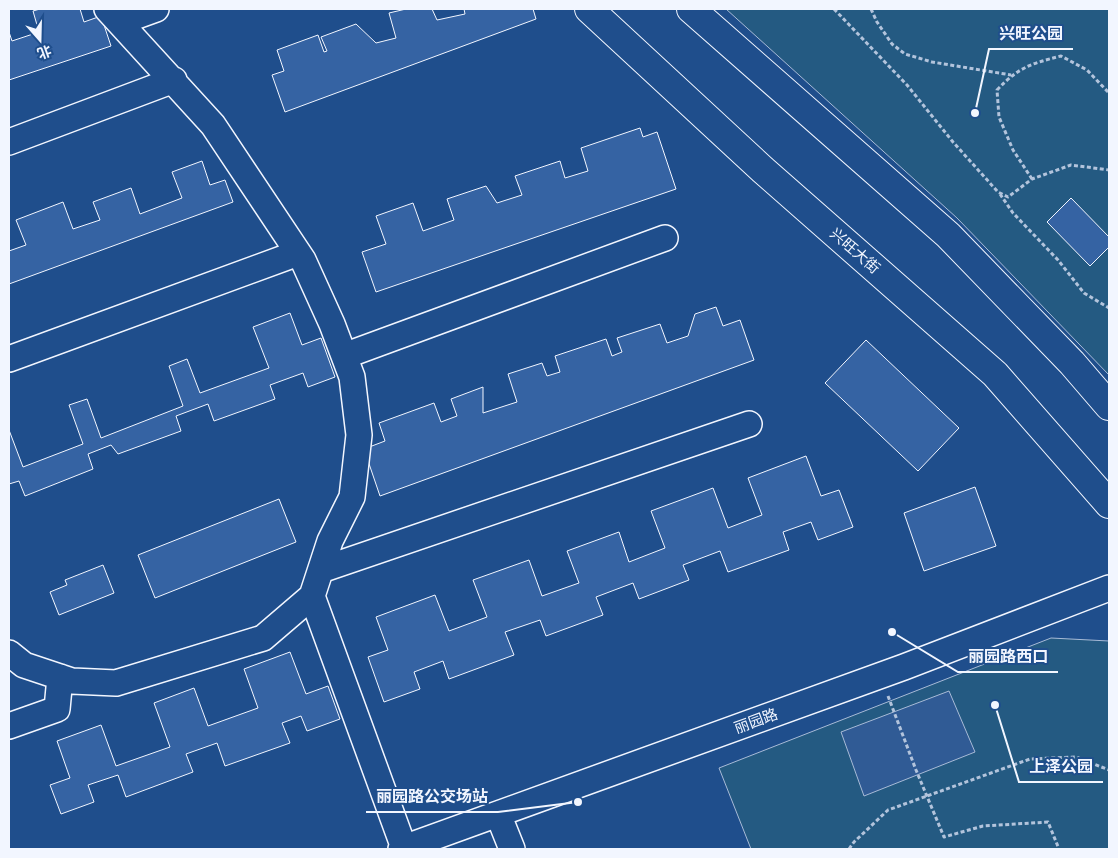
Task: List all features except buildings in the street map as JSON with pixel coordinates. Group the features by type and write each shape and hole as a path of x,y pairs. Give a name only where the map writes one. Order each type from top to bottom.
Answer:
{"main road":[{"name":"兴旺大街","path":"589,9 763,170 995,374 1109,504"},
{"path":"691,9 948,235 1072,363 1109,406"}],"street":[{"path":"114,15 156,9"},
{"path":"9,653 24,666 72,681 116,683 263,638 312,596 330,541 352,497 359,435 352,377 332,324 303,260 214,124 114,15"},
{"path":"9,142 174,80"},
{"path":"344,356 665,238"},
{"path":"9,358 298,252"},
{"path":"321,570 750,424"},
{"name":"丽园路","path":"403,849 880,676 1109,588"},
{"path":"312,596 403,849"},
{"path":"9,726 57,708 60,677"},
{"path":"498,814 512,849"}],"path":[{"path":"834,9 907,85 953,142 998,192 1013,213 1058,260 1084,293 1109,308"},
{"path":"871,9 877,22 892,44 905,54 932,62 1011,75"},
{"path":"1032,179 1013,150 999,117 997,90 1011,75 1032,63 1061,56 1087,70 1109,93"},
{"path":"998,192 1008,197 1032,179 1071,165 1109,170"},
{"path":"880,676 926,796 944,837 983,826 1048,822 1059,849"},
{"path":"848,849 888,810 1030,759 1076,757 1109,770"}],"shaded area":[{"path":"726,9 1109,9 1109,375 957,218"},
{"path":"1051,638 1109,641 1109,849 751,849 719,768"},
{"path":"949,691 975,752 864,796 841,732"}],"place":[{"name":"兴旺公园","path":"975,113"},
{"name":"丽园路西口","path":"892,632"},
{"name":"上泽公园","path":"995,705"},
{"name":"丽园路公交场站","path":"578,802"}]}
